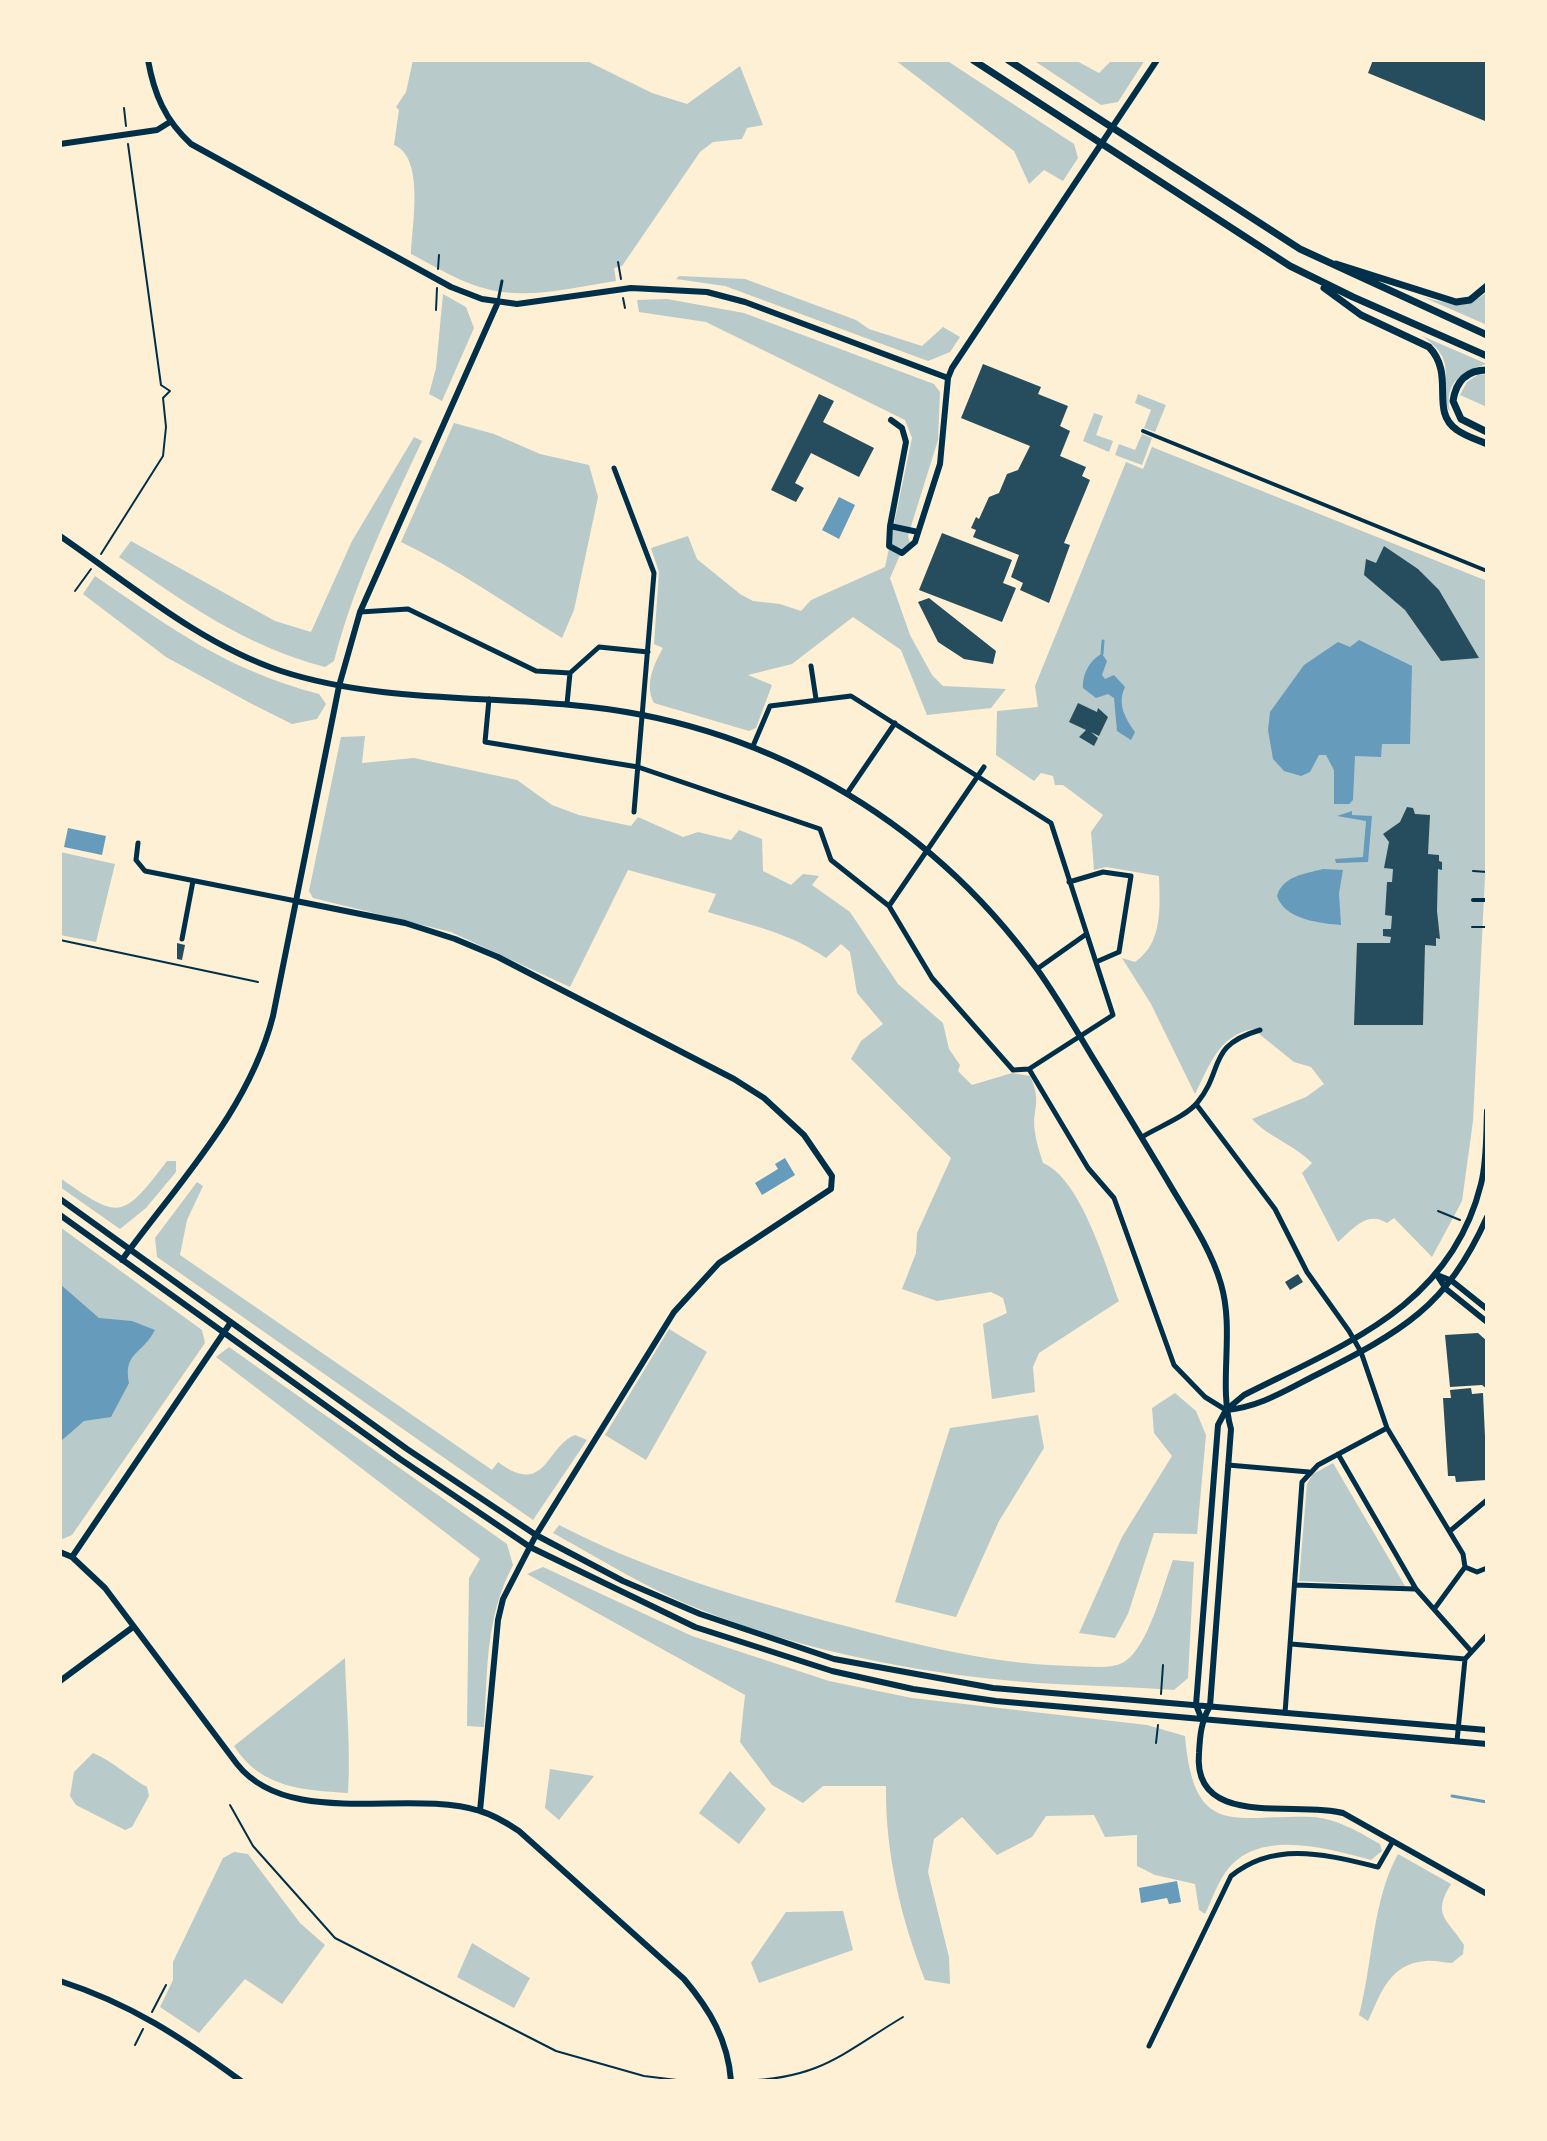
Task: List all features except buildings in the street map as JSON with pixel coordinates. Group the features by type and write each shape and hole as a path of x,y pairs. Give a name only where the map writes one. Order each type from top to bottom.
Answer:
{"main road":[{"path":"973,60 1308,276 1361,315 1429,347 1441,366 1442,401 1450,424 1487,444"},
{"path":"1008,60 1317,259 1487,335"},
{"path":"1317,259 1381,275 1456,302 1470,300 1487,286"},
{"path":"1308,276 1487,356"},
{"path":"1487,370 1477,370 1460,381 1453,401 1461,419 1487,432"}],"street":[{"path":"148,60 157,97 170,122 204,152 451,287 498,302 537,303 631,288 707,292 745,302 948,378"},
{"path":"891,420 902,428 906,442 890,526 889,546 898,553 910,550 918,532 942,454 948,378 1157,60"},
{"path":"60,144 157,130 170,122"},
{"path":"122,1260 221,1128 247,1086 269,1033 339,686 360,612 498,302"},
{"path":"1143,431 1487,571"},
{"path":"614,468 654,573 634,812"},
{"path":"890,526 918,532"},
{"path":"60,536 219,643 281,671 339,686 567,704 644,715 753,746 805,768 848,792 927,850 974,894 1037,969 1080,1036 1202,1238 1221,1283 1227,1325 1226,1410 1231,1429 1210,1706 1202,1720 1198,1764 1210,1792 1239,1808 1330,1809 1355,1818 1487,1894"},
{"path":"360,612 408,609 536,671 570,673"},
{"path":"567,704 570,673 599,647 648,652"},
{"path":"811,666 816,699"},
{"path":"489,699 485,742 638,767 820,829 831,860 889,906 932,978 1013,1070 1029,1069 1113,1015 1051,823 851,696 770,706 753,746"},
{"path":"848,792 895,723"},
{"path":"889,906 984,767"},
{"path":"138,843 138,866 145,871 405,923 498,957 754,1090 804,1135 832,1176 831,1189 719,1263 674,1312 536,1535 503,1599 498,1620 480,1811"},
{"path":"1069,882 1103,872 1131,876 1119,952 1096,962"},
{"path":"182,939 193,881"},
{"path":"1473,900 1487,900"},
{"path":"1037,969 1085,934"},
{"path":"1142,1137 1196,1104 1225,1047 1241,1036 1260,1030"},
{"path":"1029,1069 1088,1168 1114,1198 1174,1365 1205,1397 1226,1410 1251,1408 1361,1352 1412,1321 1452,1281 1487,1217"},
{"path":"1196,1104 1275,1209 1307,1272 1361,1352 1387,1428 1463,1554 1465,1567 1435,1608"},
{"path":"1202,1720 1196,1705 1218,1425 1226,1410 1244,1395 1353,1339 1400,1310 1437,1275 1472,1211 1485,1163 1487,1115"},
{"path":"60,1199 407,1449 536,1535 623,1581 700,1614 834,1659 993,1688 1487,1730"},
{"path":"60,1215 530,1547 695,1627 832,1671 913,1689 996,1701 1487,1744"},
{"path":"1437,1275 1452,1281 1487,1309"},
{"path":"1437,1275 1446,1289 1487,1322"},
{"path":"72,1557 231,1322"},
{"path":"1285,1713 1298,1495 1309,1472 1387,1428"},
{"path":"1338,1454 1416,1589 1471,1651"},
{"path":"1228,1465 1309,1472"},
{"path":"1450,1531 1487,1500"},
{"path":"1208,1543 1222,1545"},
{"path":"60,1552 72,1557 105,1588 243,1771 266,1787 297,1798 480,1811 519,1831 684,1979 704,2003 720,2032 731,2081"},
{"path":"1465,1567 1477,1572 1487,1568"},
{"path":"1295,1585 1416,1589"},
{"path":"60,1681 133,1627"},
{"path":"1457,1741 1465,1659 1487,1635"},
{"path":"1291,1644 1465,1659"},
{"path":"1149,2046 1231,1876 1247,1863 1268,1855 1295,1853 1319,1853 1378,1867 1393,1841"},
{"path":"60,1981 97,1993 171,2030 241,2081"}],"lane":[{"path":"498,302 502,281"}],"path":[{"path":"118,529 163,456 166,427 163,398 170,391 161,385 130,161"},
{"path":"1473,871 1487,872"},
{"path":"1472,927 1487,927"},
{"path":"60,940 258,982"},
{"path":"230,1805 253,1846 335,1938 556,2051 644,2076 685,2081"},
{"path":"743,2081 796,2077 829,2065 903,2017"}],"shaded area":[{"path":"413,60 585,60 652,93 687,104 740,66 763,125 747,128 742,139 713,142 700,152 622,266 614,268 616,281 538,293 491,290 460,279 411,254 413,177 404,152 394,145 399,110 396,107 406,92"},
{"path":"895,60 946,60 1074,144 1078,158 1063,181 1044,170 1029,184 1014,151"},
{"path":"1033,60 1075,60 1099,73 1112,60 1145,60 1118,102 1101,105"},
{"path":"679,276 745,279 856,320 869,329 922,346 943,327 960,337 950,352 928,361 725,286 676,279"},
{"path":"1487,292 1487,325 1423,297 1464,303"},
{"path":"443,294 466,307 474,328 442,401 429,394 436,368"},
{"path":"667,299 744,313 934,384 940,392 938,440 908,536 910,543 903,548 890,578 910,635 932,675 943,686 1006,689 991,708 927,715 901,650 853,617 792,664 748,675 772,685 756,728 749,731 654,703 650,682 663,648 654,644 659,572 651,548 688,536 697,559 740,594 753,601 780,604 801,611 811,600 885,567 912,438 905,420 706,322 639,312 637,300"},
{"path":"1422,336 1487,364 1457,379 1450,392 1450,412 1446,402 1446,374 1442,356"},
{"path":"1479,374 1487,375 1487,407 1460,395 1467,382"},
{"path":"1138,394 1166,405 1155,432 1144,428 1151,410 1135,403"},
{"path":"1094,413 1103,416 1096,435 1113,441 1109,452 1083,441"},
{"path":"454,423 494,434 540,454 589,465 598,497 574,610 562,638 401,542"},
{"path":"1142,434 1152,438 1142,465 1115,455 1119,444 1135,450"},
{"path":"414,437 422,441 362,577 334,661 325,667 242,635 192,607 119,557 131,541 275,621 311,632 352,541"},
{"path":"1152,447 1487,581 1487,836 1473,1121 1462,1201 1432,1257 1394,1218 1387,1223 1367,1220 1338,1242 1302,1173 1312,1163 1252,1119 1306,1097 1324,1084 1311,1067 1294,1062 1253,1029 1231,1038 1223,1045 1195,1094 1151,1004 1122,958 1135,962 1151,945 1158,924 1159,876 1106,867 1094,870 1091,832 1103,815 1063,785 1055,785 1053,776 1041,773 1034,781 996,755 997,711 1038,707 1035,686 1126,462 1143,469"},
{"path":"95,576 201,646 255,673 319,694 326,704 317,719 292,724 166,657 83,594"},
{"path":"365,736 362,763 414,758 517,780 552,805 579,815 631,826 638,817 683,837 698,832 731,840 739,830 762,839 763,871 791,885 803,874 819,876 812,885 850,912 898,984 943,1023 949,1049 960,1065 958,1071 972,1085 1012,1073 1030,1076 1036,1093 1034,1124 1043,1163 1057,1172 1080,1204 1119,1301 1039,1353 1033,1367 1035,1392 992,1399 983,1324 1007,1313 1003,1298 991,1292 937,1301 902,1289 916,1253 917,1233 951,1158 851,1059 861,1041 883,1024 857,993 850,952 841,944 826,958 784,936 708,912 716,894 628,870 570,987 451,932 313,898 309,891 341,737"},
{"path":"60,852 115,864 96,942 60,935"},
{"path":"167,1161 176,1161 176,1172 146,1208 120,1229 60,1187 60,1178 108,1207 119,1207 140,1194"},
{"path":"197,1182 203,1186 187,1220 180,1255 492,1470 498,1462 514,1472 526,1475 536,1472 565,1441 575,1435 587,1440 533,1520 157,1257 155,1238"},
{"path":"60,1227 202,1330 205,1343 72,1535 60,1540"},
{"path":"669,1329 707,1352 646,1460 605,1435"},
{"path":"229,1347 507,1544 513,1565 493,1624 484,1727 467,1726 469,1578 480,1559 216,1357"},
{"path":"1175,1393 1196,1411 1206,1435 1197,1534 1154,1533 1128,1614 1115,1638 1079,1633 1122,1537 1172,1456 1154,1433 1152,1408"},
{"path":"1038,1415 1044,1448 999,1521 956,1617 895,1602 950,1428"},
{"path":"1333,1463 1405,1586 1299,1581 1307,1484 1313,1474"},
{"path":"559,1525 653,1567 781,1609 941,1650 1038,1664 1098,1667 1124,1662 1133,1655 1147,1630 1173,1560 1194,1562 1188,1678 1174,1690 1038,1683 957,1675 846,1655 738,1624 684,1603 553,1533"},
{"path":"543,1567 692,1636 829,1681 912,1698 1147,1725 1185,1736 1190,1769 1198,1792 1208,1806 1222,1814 1239,1818 1311,1817 1329,1820 1380,1844 1382,1851 1371,1860 1296,1845 1258,1849 1242,1856 1228,1869 1205,1914 1199,1910 1195,1884 1155,1875 1137,1866 1137,1835 1105,1837 1094,1815 1046,1816 1032,1837 997,1855 962,1817 934,1839 928,1872 949,1957 950,1984 925,1980 896,1885 888,1836 886,1786 823,1786 803,1803 772,1785 740,1742 745,1695 527,1574"},
{"path":"345,1658 348,1793 299,1788 270,1779 257,1771 234,1746"},
{"path":"93,1753 147,1787 149,1796 132,1827 125,1830 76,1805 70,1796 74,1772"},
{"path":"550,1769 594,1776 559,1820 545,1808"},
{"path":"730,1771 766,1809 739,1844 699,1813"},
{"path":"234,1852 248,1854 300,1923 325,1945 282,2004 245,1979 199,2033 160,2007 173,1980 173,1962 223,1858"},
{"path":"1398,1854 1451,1884 1442,1903 1442,1911 1464,1945 1463,1954 1452,1963 1414,1963 1395,1973 1377,2000 1368,2021 1359,2015 1378,1912 1389,1872"},
{"path":"843,1911 853,1950 759,1983 751,1963 786,1912"},
{"path":"472,1943 530,1978 514,2008 457,1977"}],"water":[{"path":"839,497 855,505 839,539 822,530"},
{"path":"1359,640 1412,666 1410,744 1382,744 1381,757 1355,756 1353,800 1349,804 1334,804 1334,770 1326,755 1319,755 1310,772 1301,776 1284,771 1273,759 1268,730 1270,712 1304,665 1338,642 1350,647"},
{"path":"1102,654 1107,661 1102,675 1105,679 1114,675 1125,687 1122,705 1135,732 1131,740 1117,731 1114,698 1108,694 1096,698 1083,688 1088,668"},
{"path":"1352,811 1352,815 1372,816 1368,862 1336,863 1335,859 1363,857 1366,821 1337,816"},
{"path":"68,828 106,836 102,855 64,847"},
{"path":"1323,869 1343,870 1339,893 1341,925 1295,915 1281,904 1277,896 1289,880"},
{"path":"785,1158 795,1175 762,1195 755,1183 778,1169 775,1164"},
{"path":"60,1284 99,1318 132,1321 155,1330 131,1359 129,1383 111,1417 84,1421 61,1441"},
{"path":"1177,1881 1181,1902 1169,1904 1167,1898 1141,1903 1139,1888"}],"waterway":[{"path":"1102,654 1103,641"},
{"path":"1452,1796 1487,1802"}]}
